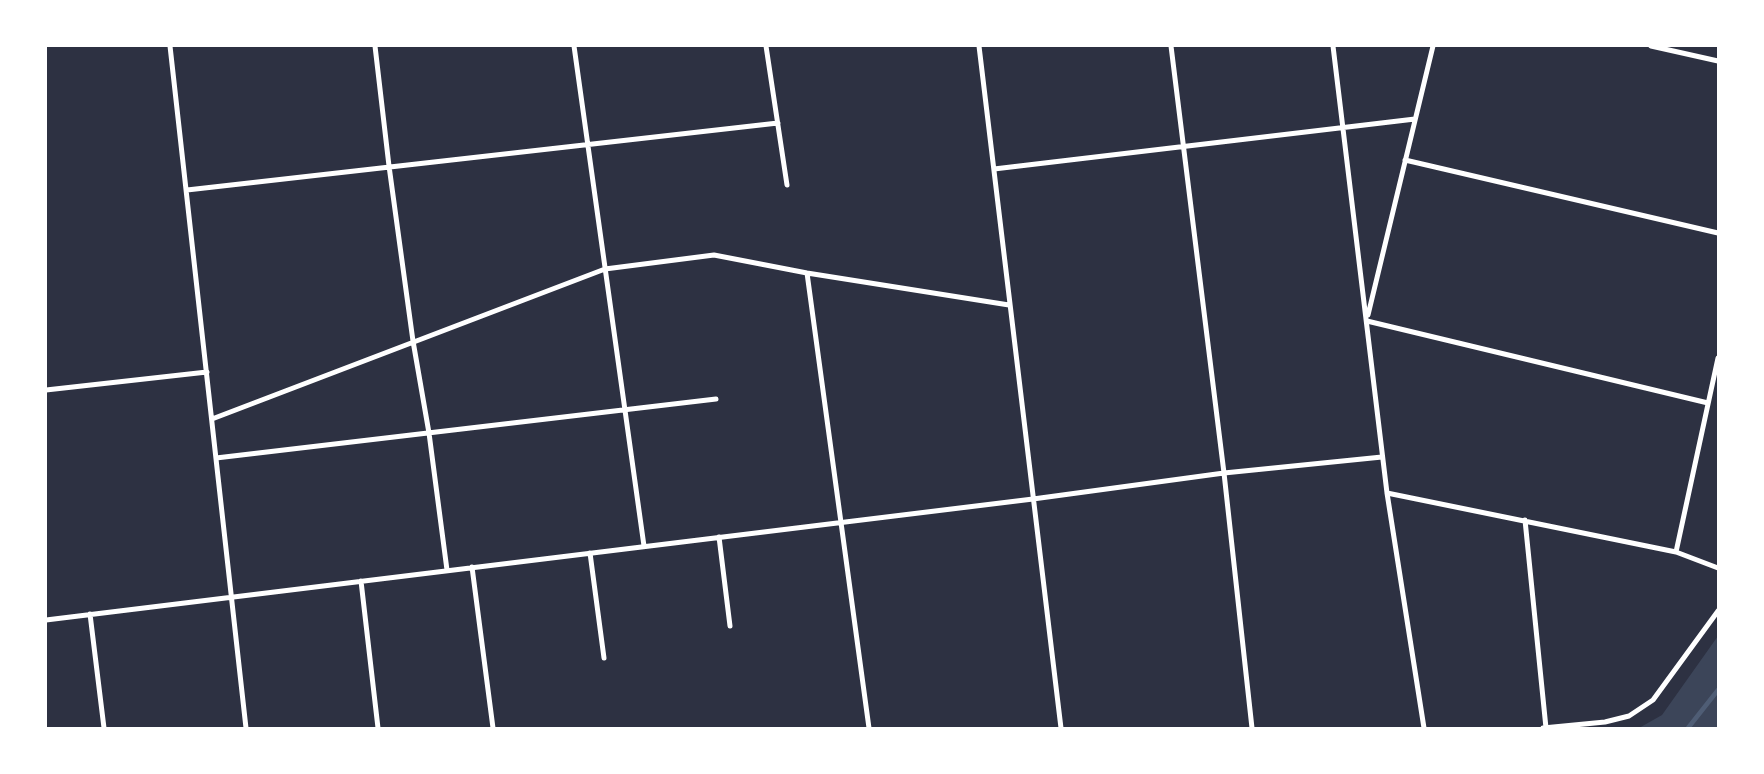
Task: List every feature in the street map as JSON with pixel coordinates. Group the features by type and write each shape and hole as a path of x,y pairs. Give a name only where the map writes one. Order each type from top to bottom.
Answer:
{"street":[{"path":"170,46 246,729"},
{"path":"375,46 413,341 429,433 447,570"},
{"path":"574,46 644,546"},
{"path":"766,46 787,185"},
{"path":"979,46 1061,729"},
{"path":"1171,46 1224,473 1252,729"},
{"path":"1333,46 1382,457 1424,729"},
{"path":"1367,321 1433,46"},
{"path":"1651,46 1718,61"},
{"path":"994,169 1415,119"},
{"path":"187,190 778,123"},
{"path":"1405,160 1718,233"},
{"path":"212,419 605,269 714,255 807,273 1009,305"},
{"path":"807,273 869,729"},
{"path":"1367,321 1708,403"},
{"path":"1676,552 1718,358"},
{"path":"46,390 207,372"},
{"path":"216,458 716,399"},
{"path":"46,620 1033,499 1224,473 1382,457"},
{"path":"1387,493 1676,552 1718,568"},
{"path":"1525,520 1544,728 1605,722 1629,716 1653,700 1718,611"},
{"path":"719,537 730,626"},
{"path":"590,553 604,657"},
{"path":"472,567 493,729"},
{"path":"361,581 378,729"},
{"path":"90,614 104,729"}],"shaded area":[{"path":"1718,636 1718,728 1639,728 1662,715"}],"waterway":[{"path":"1688,728 1718,690"}]}
